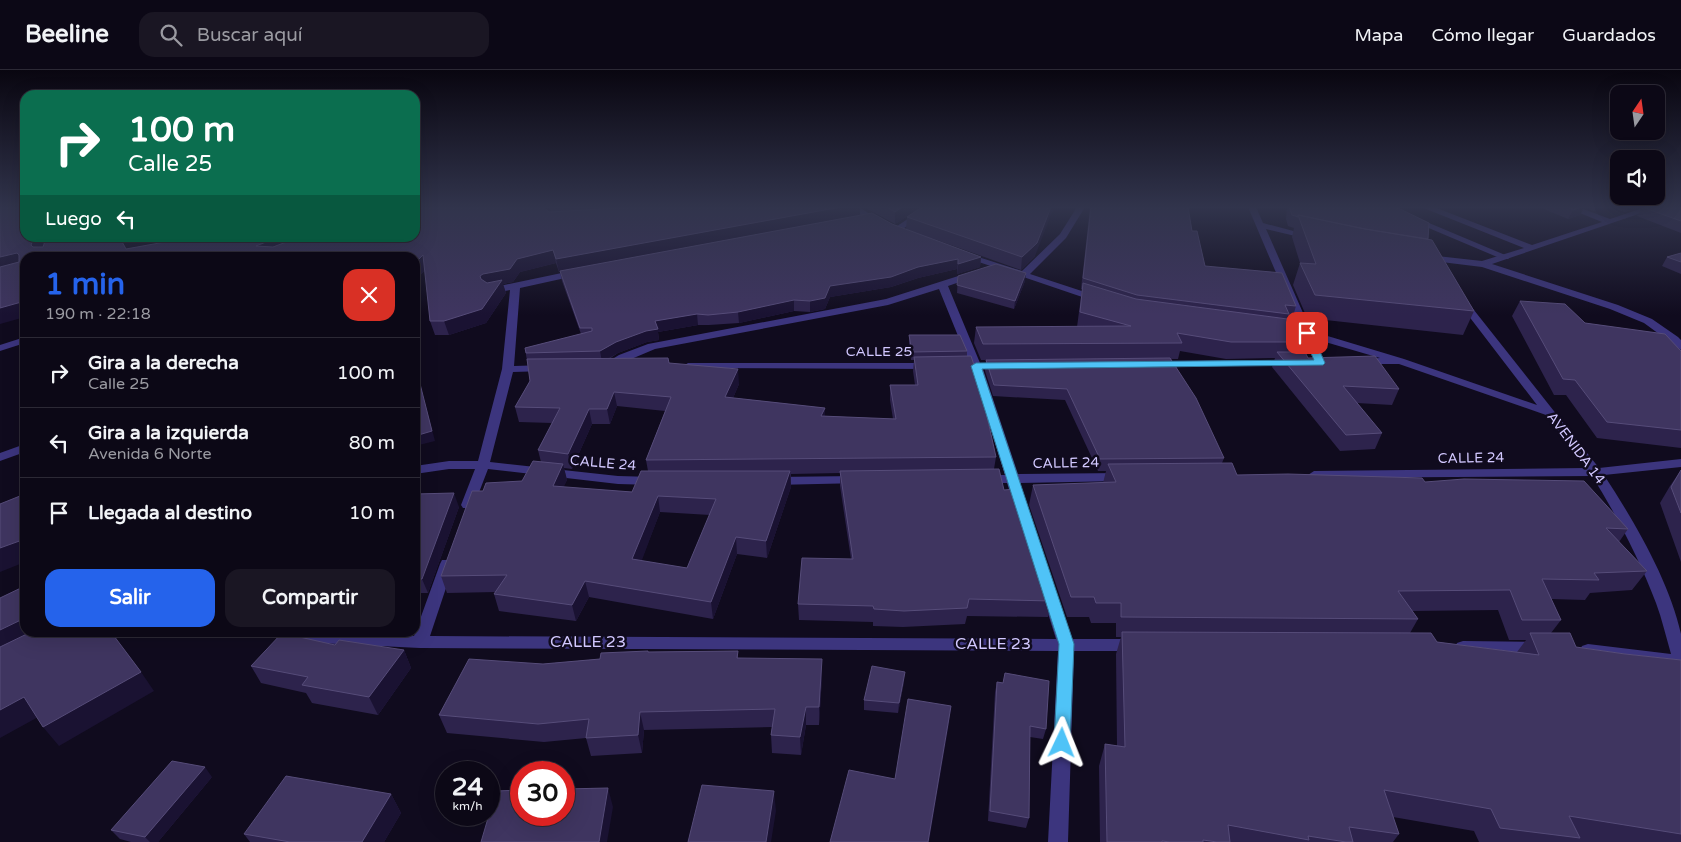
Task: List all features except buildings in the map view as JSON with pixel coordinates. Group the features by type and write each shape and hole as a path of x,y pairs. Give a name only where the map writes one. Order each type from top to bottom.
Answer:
{"street":[{"path":"1024,275 1056,243"},
{"path":"1143,364 1315,363 1307,333 1267,243"},
{"path":"1471,243 1505,257"},
{"path":"1520,243 1533,248"},
{"path":"1483,264 1548,243"},
{"path":"957,253 995,267 1106,301"},
{"path":"1441,273 1425,257 1483,264 1614,307 1648,321 1674,339 1681,347"},
{"path":"635,366 601,367 623,356 652,346 888,302 995,267"},
{"path":"490,291 583,272"},
{"path":"942,284 976,366 1014,478 1066,644 1058,842"},
{"path":"463,521 483,465 508,369 515,286"},
{"name":"AVENIDA 14","path":"1453,289 1596,472 1620,510 1643,555 1664,604 1681,662"},
{"path":"1278,330 1307,333 1400,361 1550,412"},
{"path":"0,348 20,342"},
{"path":"1350,362 1400,361"},
{"name":"CALLE 25","path":"674,366 1015,366"},
{"path":"508,369 557,368"},
{"path":"0,457 20,450"},
{"name":"CALLE 24","path":"1300,475 1596,472 1681,463"},
{"name":"CALLE 24","path":"420,469 449,465 483,465 618,480 666,482"},
{"name":"CALLE 24","path":"974,479 1132,477"},
{"path":"765,481 875,480"},
{"path":"420,642 453,548"},
{"name":"CALLE 23","path":"303,638 420,642 1155,645"},
{"path":"1450,647 1549,648"},
{"path":"1568,648 1622,653 1681,662"}],"route":[{"path":"1062,743 1066,644 1014,478 976,366 1320,363 1307,333"}]}
